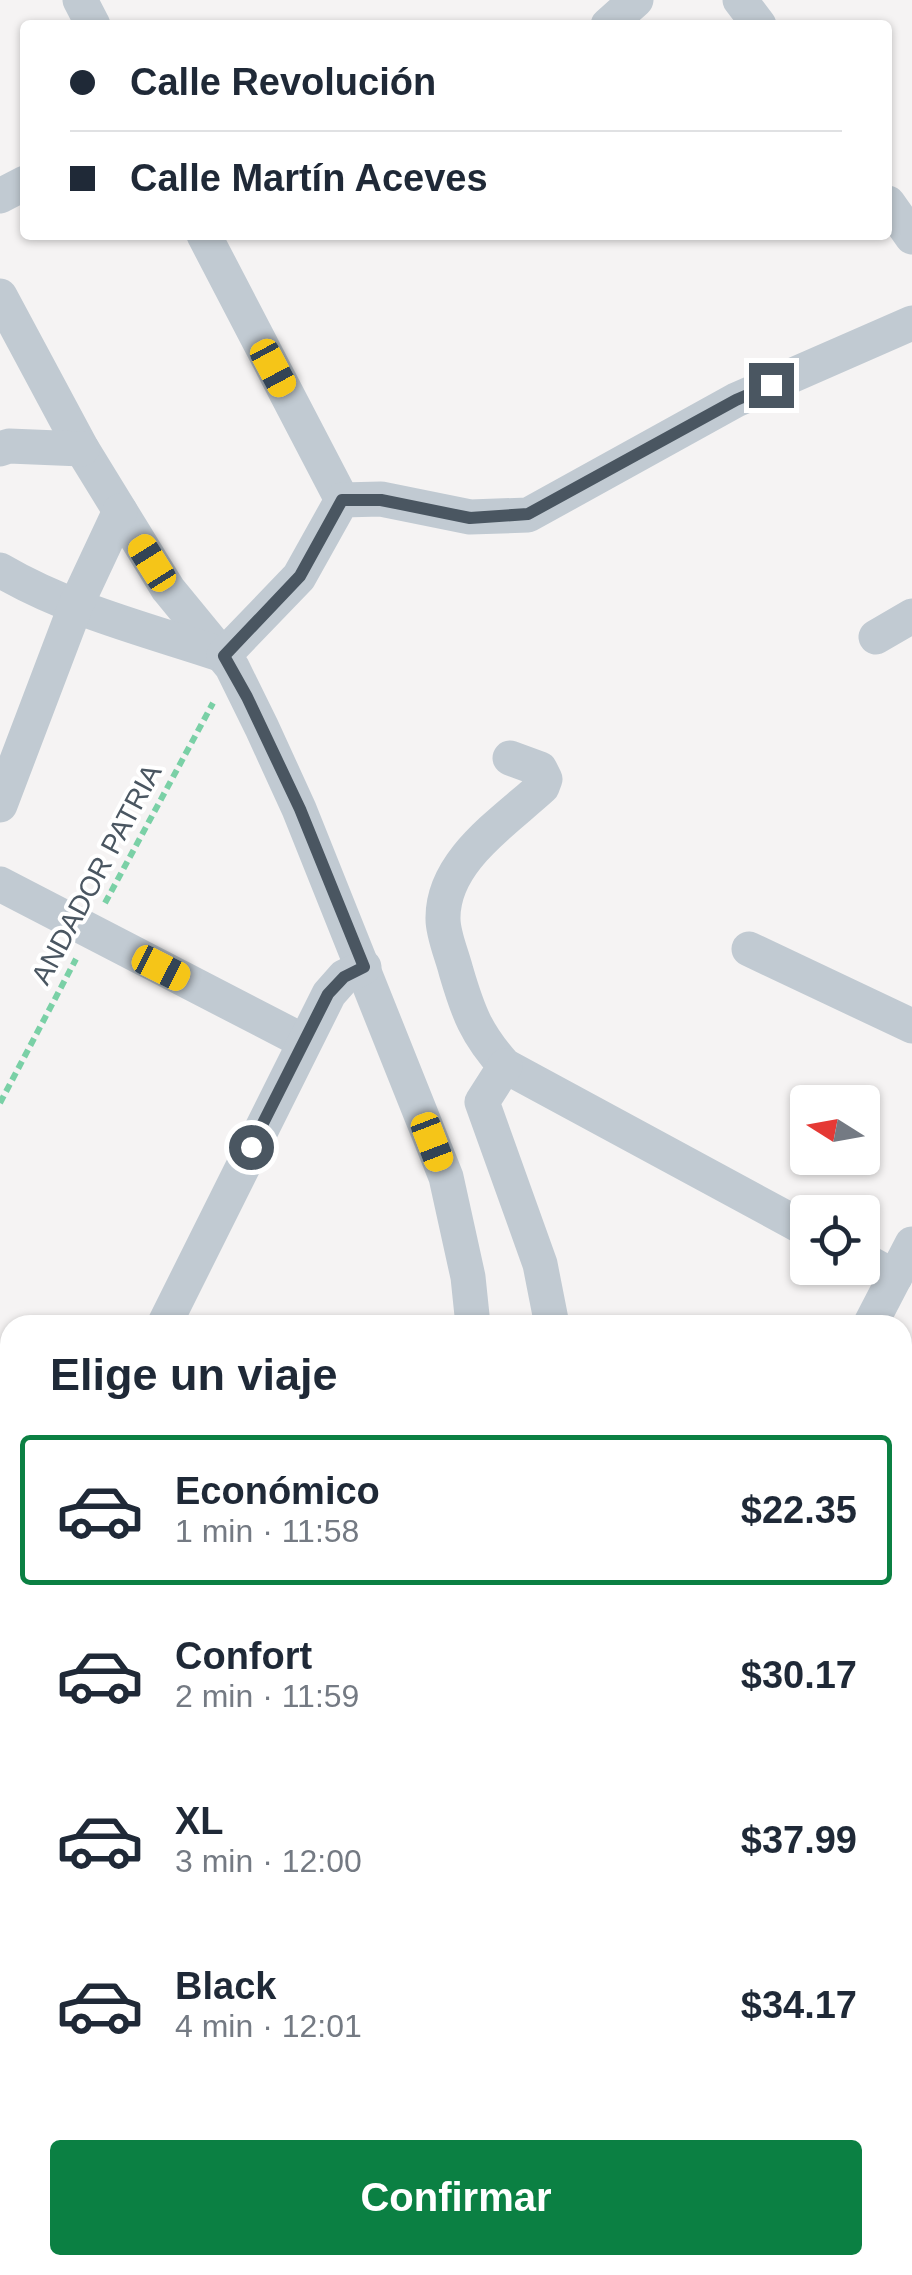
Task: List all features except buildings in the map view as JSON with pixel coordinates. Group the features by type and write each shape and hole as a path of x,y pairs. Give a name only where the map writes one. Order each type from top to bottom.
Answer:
{"street":[{"path":"614,20 636,0"},
{"path":"892,210 912,238"},
{"path":"207,240 342,500"},
{"path":"0,296 82,449 168,589 228,661 300,809 446,1177 468,1277 472,1315"},
{"path":"342,500 381,500 470,518 528,514 736,400 912,323"},
{"path":"0,449 82,449"},
{"path":"228,661 300,576 342,500"},
{"path":"0,804 76,606 120,512"},
{"path":"0,570 30,588 228,661"},
{"path":"876,636 912,616"},
{"path":"510,758 540,769 545,780 542,787 469,854 453,875 444,898 442,922 470,1019 484,1043 504,1066 790,1220"},
{"path":"0,884 303,1040"},
{"path":"749,948 912,1026"},
{"path":"169,1315 328,994 344,977 364,967"},
{"path":"504,1066 482,1102 540,1264 550,1315"},
{"path":"875,1315 912,1244"},
{"path":"880,1268 895,1276"},
{"path":"448,1315 468,1277"}],"path":[{"name":"ANDADOR PATRIA","path":"0,1102 228,661"}],"route":[{"path":"251,1147 328,994 344,977 364,967 300,809 224,656 300,576 342,500 381,500 470,518 528,514 736,400 771,385"}]}
